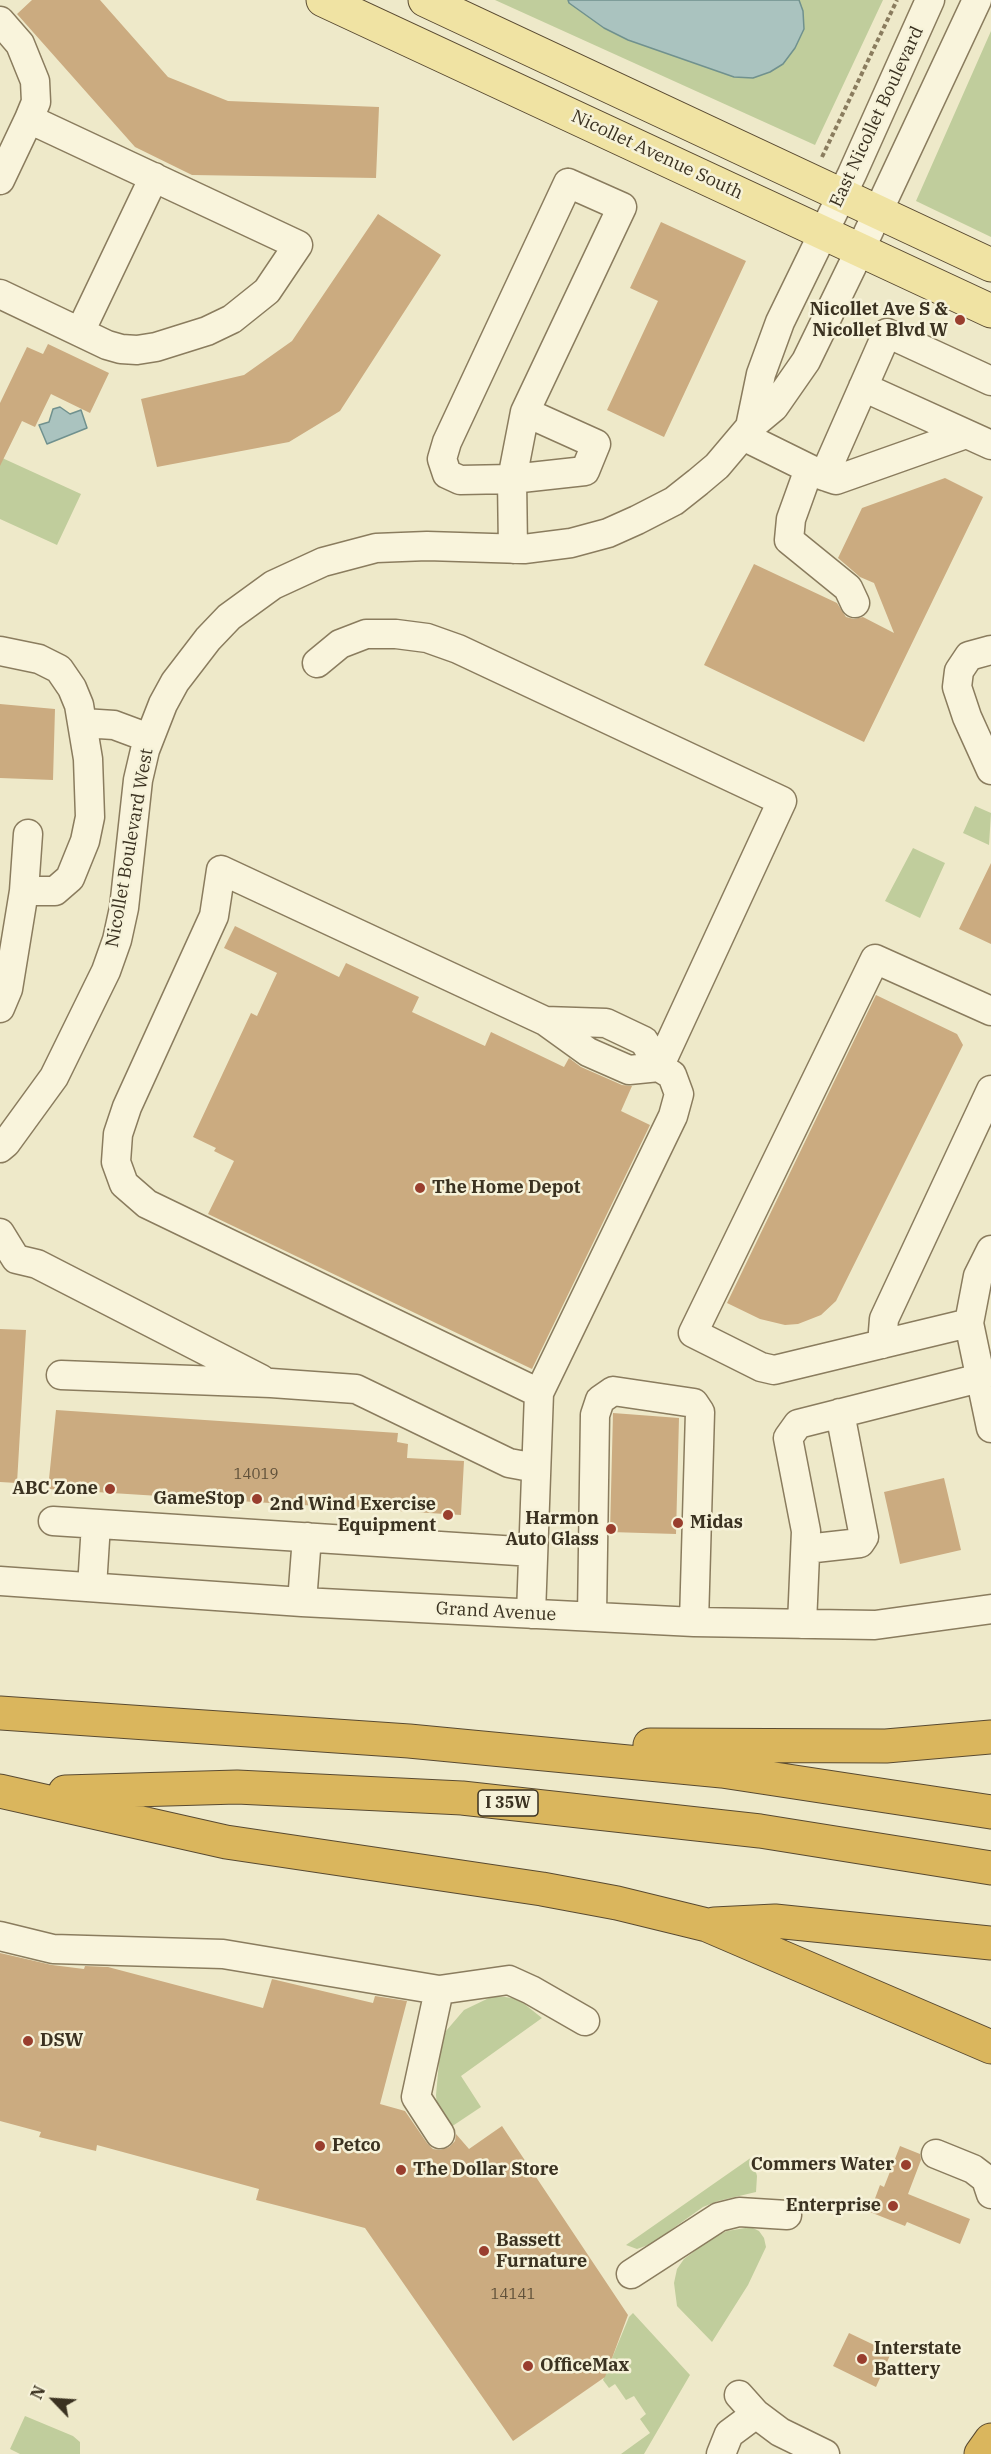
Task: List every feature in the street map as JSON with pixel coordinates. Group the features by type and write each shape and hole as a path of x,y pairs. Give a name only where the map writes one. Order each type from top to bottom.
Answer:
{"highway":[{"path":"0,1713 409,1741 722,1772 991,1812"},
{"path":"942,1743 991,1729"},
{"path":"409,1741 837,1747 942,1743 991,1737"},
{"name":"I 35W","path":"11,1792 237,1787 451,1797 760,1831 991,1868"},
{"path":"11,1792 226,1842 542,1889 617,1903 707,1924 991,2047"},
{"path":"707,1924 775,1921 991,1943"},
{"path":"981,2454 991,2440"}],"main road":[{"name":"Nicollet Avenue South","path":"323,0 991,311"},
{"path":"425,0 991,265"}],"street":[{"name":"East Nicollet Boulevard","path":"822,232 842,194 930,0"},
{"path":"878,211 977,0"},
{"path":"0,21 20,44 35,81 36,102 0,180"},
{"path":"0,294 107,345 137,350 175,343 232,319 253,304 278,277 298,245 29,119"},
{"path":"80,332 154,177"},
{"path":"513,549 512,479 525,412 622,207 568,183 447,442 442,459 447,474 460,480 512,479 585,471 596,444 525,412"},
{"name":"Nicollet Boulevard West","path":"0,1148 54,1077 106,971 117,940 124,908 138,780 149,738 175,682 229,617 273,585 323,562 376,548 427,546 546,548 608,533 674,501 717,466 746,432 774,407 806,361 878,211"},
{"name":"Nicollet Boulevard West","path":"746,432 768,351 822,232"},
{"path":"855,603 848,588 789,540 791,519 863,387 887,333 991,381"},
{"path":"863,387 979,439"},
{"path":"746,432 816,472 836,480 979,439"},
{"path":"316,663 340,644 366,634 396,633 427,638 458,649 782,801 659,1067"},
{"path":"991,650 969,656 959,671 957,687 967,717 991,769"},
{"path":"0,651 39,659 59,669 72,688 84,723 88,759 90,817 70,878 55,891 24,891"},
{"path":"84,723 114,725 149,738"},
{"path":"0,1008 8,989 24,891 28,834"},
{"path":"531,1614 539,1393 673,1116 679,1094 672,1075 659,1067 644,1041 606,1023 545,1021 221,870 214,916 127,1107 117,1134 116,1162 124,1184 147,1204 539,1393"},
{"path":"969,1323 774,1370 761,1367 693,1333 875,959 991,1011"},
{"path":"882,1344 884,1319 991,1090"},
{"path":"0,1233 8,1263 37,1264 271,1383"},
{"path":"991,1250 978,1276 969,1323 991,1424"},
{"path":"61,1375 271,1383 356,1389 510,1463 536,1468"},
{"path":"802,1624 807,1532 788,1438 798,1424 980,1378"},
{"path":"592,1616 595,1415 600,1400 613,1391 694,1403 700,1412 694,1622"},
{"path":"806,1549 860,1543 864,1537 840,1413"},
{"path":"53,1521 534,1552"},
{"path":"92,1587 96,1524"},
{"path":"302,1602 307,1538"},
{"name":"Grand Avenue","path":"0,1581 302,1602 694,1622 875,1625 991,1609"},
{"path":"0,1936 53,1949 223,1954 439,1990 509,1980 585,2021"},
{"path":"439,1990 416,2097 440,2134"},
{"path":"936,2154 973,2169 986,2179 991,2194"},
{"path":"632,2274 719,2217 738,2212 787,2215"},
{"path":"721,2454 729,2434 748,2404 780,2432 825,2454"}],"path":[{"path":"822,157 897,0"}],"green space":[{"path":"495,0 883,0 815,145"},
{"path":"991,31 991,237 916,201"},
{"path":"0,457 81,494 57,545 0,519"},
{"path":"975,806 991,813 989,845 963,833"},
{"path":"913,848 945,863 920,918 885,901"},
{"path":"491,1997 518,1999 542,2018 461,2076 481,2107 451,2127 437,2106 436,2095 440,2051 446,2031 464,2010"},
{"path":"752,2157 757,2176 756,2192 703,2207 651,2244 637,2249 626,2245"},
{"path":"751,2227 759,2231 766,2247 748,2285 712,2342 677,2306 674,2283 677,2269 684,2259 712,2238 727,2231"},
{"path":"633,2313 690,2375 644,2454 621,2454 650,2433 640,2419 646,2414 634,2396 626,2400 615,2384 609,2388 603,2380 629,2317"},
{"path":"25,2416 73,2436 80,2442 80,2454 20,2454 10,2449"}],"water":[{"path":"568,0 799,0 803,11 804,29 795,48 783,64 753,78 734,77 628,40 604,28"},
{"path":"60,407 70,414 81,410 87,428 47,444 39,425 49,422 53,409"}],"building":[{"path":"32,0 100,0 168,77 228,101 379,107 376,178 192,175 135,147 17,14"},
{"path":"378,214 441,255 340,411 289,442 157,467 141,399 244,375 292,341"},
{"path":"661,222 746,261 664,437 607,410 658,301 630,288"},
{"path":"48,344 109,373 90,413 51,394 35,427 22,421 0,466 0,403 27,347 43,354"},
{"path":"945,478 983,497 864,742 704,665 754,564 837,603 846,617 854,619 863,617 894,633 874,583 860,577 838,558 862,508"},
{"path":"0,704 55,709 53,780 0,778"},
{"path":"991,863 991,944 959,929"},
{"name":"The Home Depot","path":"235,926 339,977 346,963 419,997 412,1012 485,1046 491,1032 564,1067 569,1058 581,1067 622,1085 632,1086 621,1111 650,1125 532,1369 208,1214 234,1161 214,1151 216,1148 193,1137 251,1013 257,1016 277,973 224,948"},
{"path":"876,995 957,1034 963,1045 836,1301 821,1315 798,1324 785,1325 760,1319 727,1303"},
{"path":"0,1329 26,1330 17,1483 0,1482"},
{"path":"56,1410 398,1433 397,1442 408,1444 407,1458 464,1461 461,1515 48,1489"},
{"path":"613,1413 679,1418 676,1534 610,1532"},
{"path":"944,1478 961,1550 900,1564 884,1492"},
{"path":"0,1953 52,1965 84,1969 85,1966 108,1967 263,2008 272,1979 373,2003 375,1996 407,2001 380,2104 405,2111 433,2149 440,2150 449,2147 455,2141 456,2134 469,2149 502,2126 628,2315 605,2377 513,2441 365,2228 256,2200 259,2189 97,2145 96,2151 39,2137 41,2132 0,2121"},
{"path":"900,2146 920,2154 921,2160 908,2194 970,2219 960,2244 907,2222 905,2226 870,2212 880,2185 884,2187"},
{"name":"Interstate Battery","path":"849,2333 891,2353 876,2387 833,2366"}],"place":[{"name":"Nicollet Ave S & Nicollet Blvd W","path":"960,320"},
{"name":"The Home Depot","path":"420,1188"},
{"name":"ABC Zone","path":"110,1489"},
{"name":"GameStop","path":"257,1499"},
{"name":"2nd Wind Exercise Equipment","path":"448,1515"},
{"name":"Midas","path":"678,1523"},
{"name":"Harmon Auto Glass","path":"611,1529"},
{"name":"DSW","path":"28,2041"},
{"name":"Petco","path":"320,2146"},
{"name":"Commers Water","path":"906,2165"},
{"name":"The Dollar Store","path":"401,2170"},
{"name":"Enterprise","path":"893,2206"},
{"name":"Bassett Furnature","path":"484,2251"},
{"name":"Interstate Battery","path":"862,2359"},
{"name":"OfficeMax","path":"528,2366"}]}
